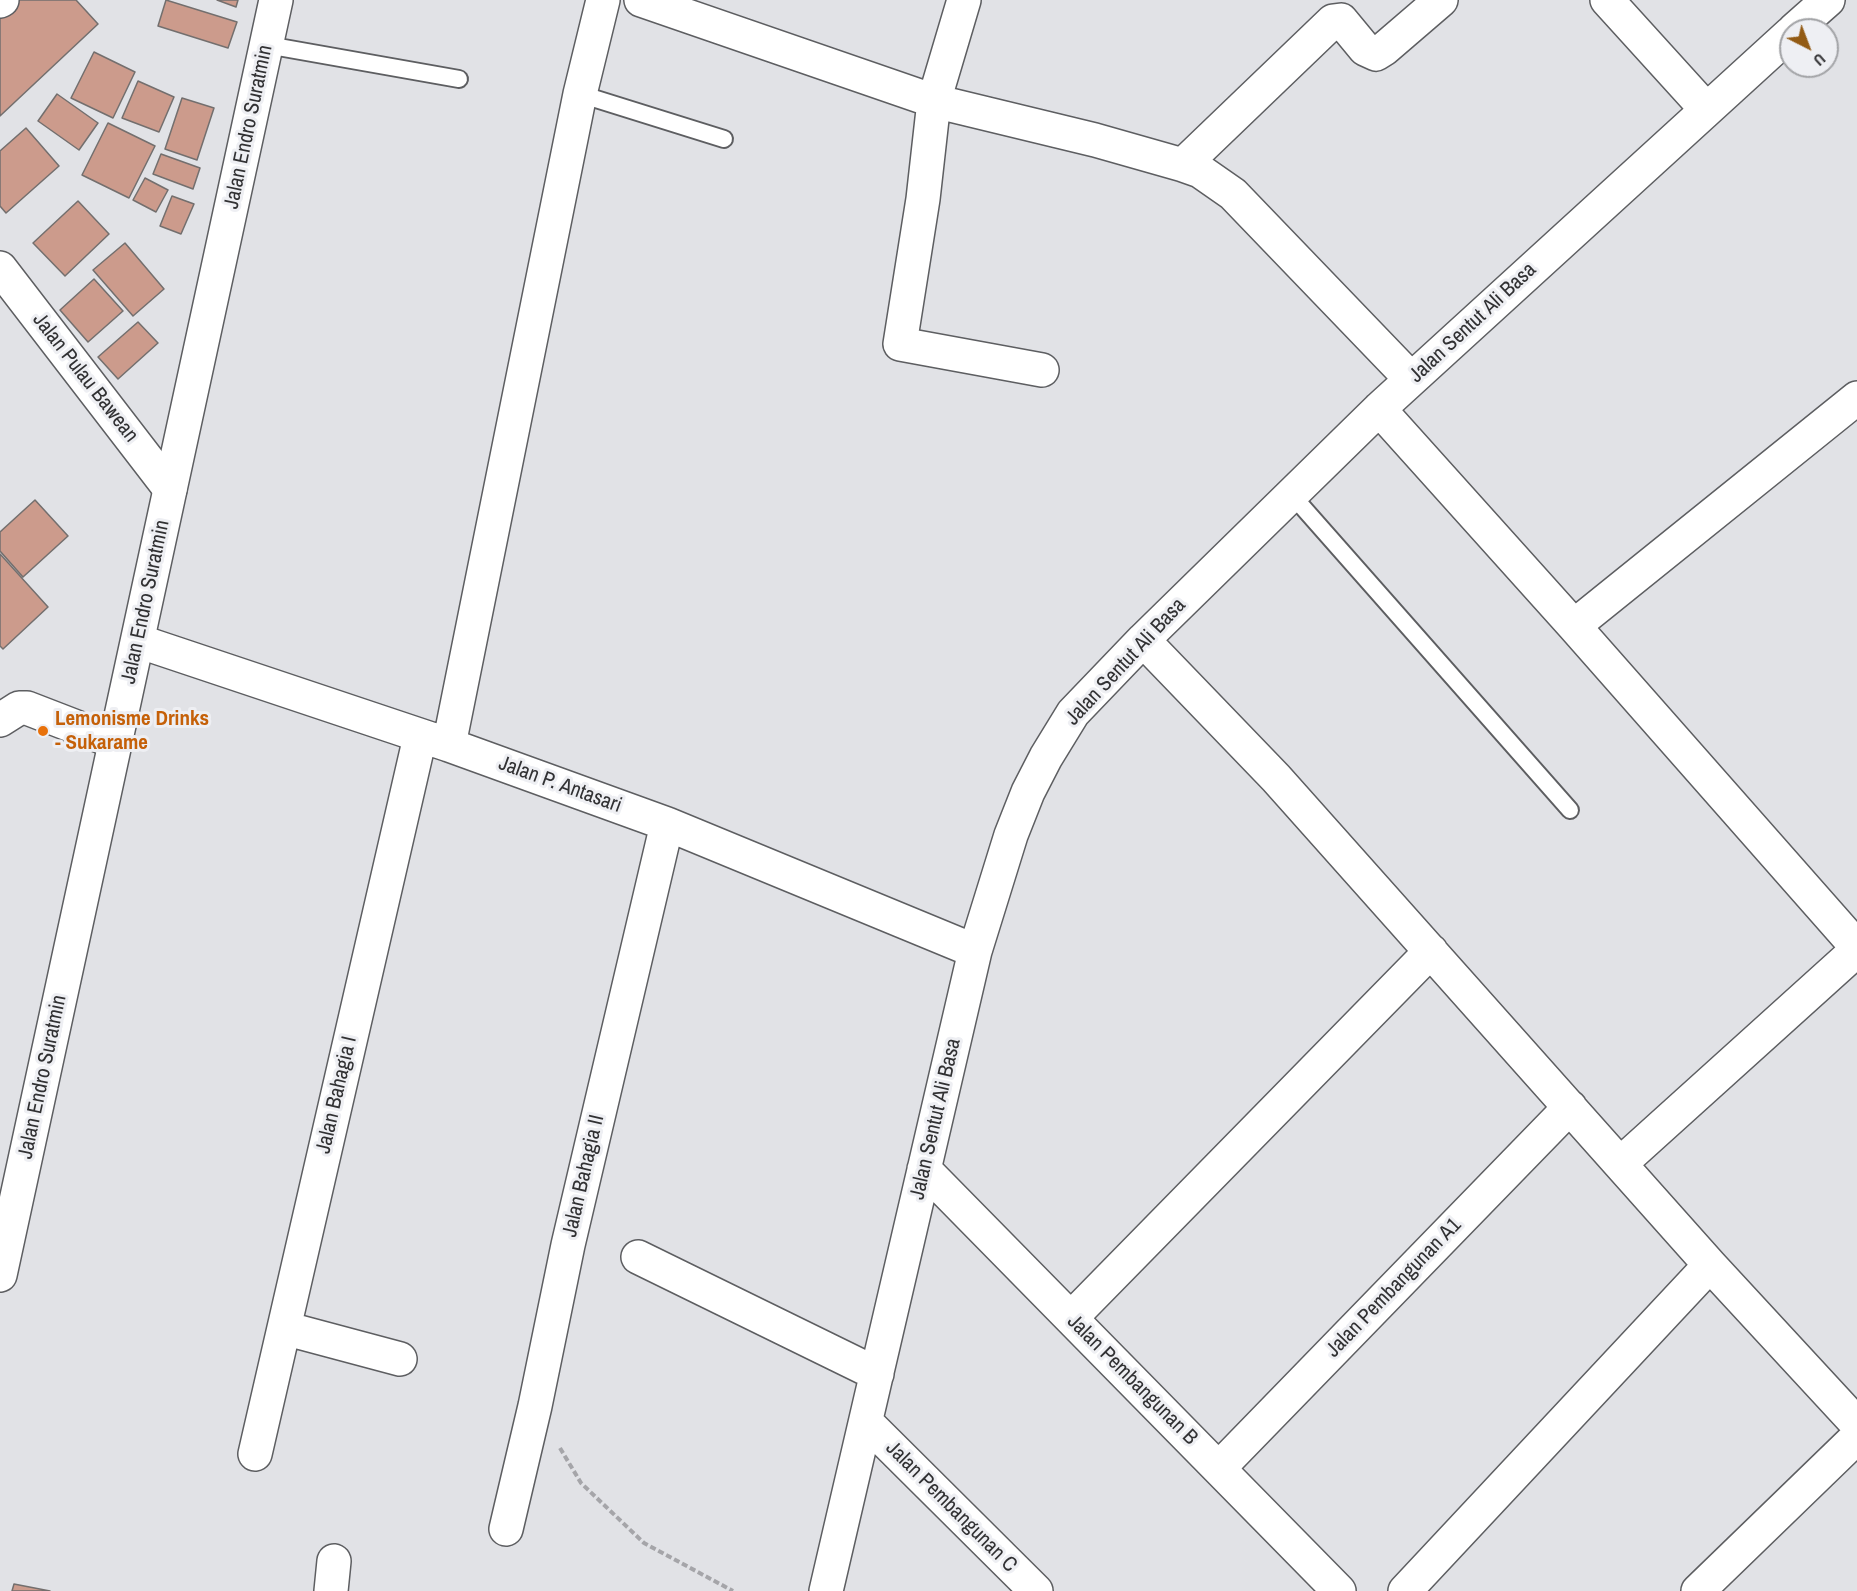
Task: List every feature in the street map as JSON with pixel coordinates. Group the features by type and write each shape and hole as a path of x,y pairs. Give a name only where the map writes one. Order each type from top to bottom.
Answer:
{"street":[{"name":"Jalan Endro Suratmin","path":"0,1275 276,0"},
{"name":"Jalan Bahagia I","path":"255,1455 284,1328 434,741 603,0"},
{"path":"641,0 934,101 1095,140 1200,171 1233,194 1411,379"},
{"path":"964,0 934,101 923,199 900,344 1042,370"},
{"path":"1183,165 1333,21 1341,20 1365,49 1376,54 1441,0"},
{"path":"1607,0 1706,109"},
{"name":"Jalan Sentut Ali Basa","path":"1807,18 1828,0"},
{"name":"Jalan Sentut Ali Basa","path":"826,1591 975,951 1011,835 1028,792 1046,756 1073,712 1143,640 1379,409 1779,43"},
{"name":"Jalan Pulau Bawean","path":"0,268 171,489"},
{"path":"1574,626 1857,398"},
{"path":"1379,409 1574,626 1857,948 1620,1164"},
{"path":"1143,640 1276,778 1710,1265 1857,1425"},
{"name":"Jalan P. Antasari","path":"138,641 434,741 667,824 975,951"},
{"path":"0,720 19,708 27,708 116,742"},
{"name":"Jalan Bahagia II","path":"506,1529 535,1406 568,1245 667,824"},
{"path":"1071,1318 1431,951"},
{"name":"Jalan Pembangunan A1","path":"1219,1468 1570,1107"},
{"name":"Jalan Pembangunan B","path":"924,1169 1339,1591"},
{"path":"638,1257 877,1374"},
{"path":"1405,1591 1710,1265"},
{"path":"284,1328 400,1359"},
{"name":"Jalan Pembangunan C","path":"866,1422 1036,1591"},
{"path":"1698,1591 1857,1437"}],"lane":[{"path":"267,45 459,79"},
{"path":"580,94 724,139"},
{"path":"1292,495 1570,810"}],"path":[{"path":"535,1406 581,1483 628,1528 644,1542 733,1591"}],"building":[{"path":"17,0 76,0 98,24 0,116 0,16"},
{"path":"166,0 237,22 228,48 158,26"},
{"path":"217,0 238,0 236,7"},
{"path":"94,52 135,72 113,118 71,98"},
{"path":"138,81 174,97 159,132 122,118"},
{"path":"57,94 98,123 79,150 38,121"},
{"path":"182,98 214,108 197,160 165,149"},
{"path":"108,123 155,146 129,198 82,175"},
{"path":"26,128 59,166 6,213 0,206 0,151"},
{"path":"161,154 200,168 193,189 153,174"},
{"path":"145,178 168,190 156,212 133,200"},
{"path":"172,196 194,204 181,234 160,226"},
{"path":"78,201 109,234 65,276 33,243"},
{"path":"125,243 164,289 133,316 93,270"},
{"path":"94,279 123,311 88,342 60,310"},
{"path":"138,322 158,343 118,379 98,357"},
{"path":"35,500 68,536 23,577 0,551 0,532"},
{"path":"0,554 48,607 3,649 0,646"},
{"path":"14,1584 50,1591 12,1591"}],"place":[{"name":"Lemonisme Drinks - Sukarame","path":"43,731"}]}
